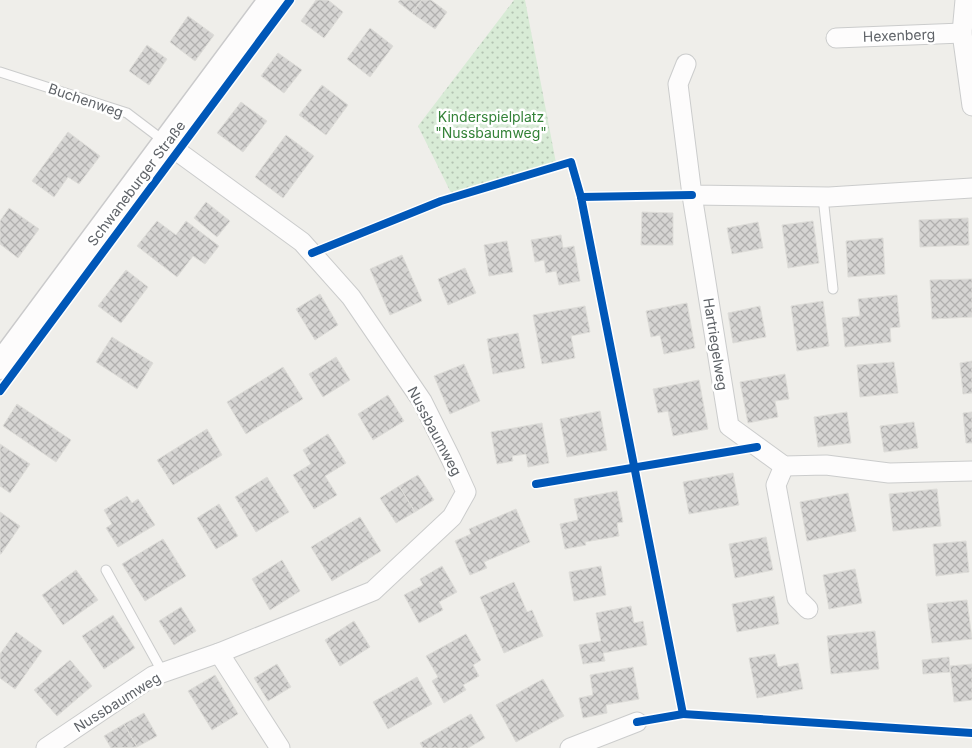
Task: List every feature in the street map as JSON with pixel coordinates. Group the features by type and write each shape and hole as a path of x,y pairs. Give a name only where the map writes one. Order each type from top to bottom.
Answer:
{"street":[{"name":"Schwaneburger Straße","path":"0,366 272,0"},
{"path":"965,0 962,34 972,106"},
{"name":"Hexenberg","path":"836,38 962,34"},
{"name":"Hartriegelweg","path":"686,64 678,84 692,195 729,426 784,466"},
{"name":"Nussbaumweg","path":"46,748 153,676 219,653 372,591 452,517 466,492 422,401 351,297 302,242 166,143"},
{"path":"692,195 823,197 972,188"},
{"path":"808,610 797,598 776,485 784,466 826,465 889,473 972,471"},
{"path":"219,653 280,748"},
{"path":"570,748 636,722"}],"lane":[{"name":"Buchenweg","path":"0,72 127,113 166,143"},
{"path":"823,197 833,289"},
{"path":"106,570 163,673"}],"green space":[{"name":"Kinderspielplatz \"Nussbaumweg\"","path":"514,0 525,0 556,163 453,197 418,126"}],"building":[{"path":"316,0 328,0 343,12 324,38 301,21"},
{"path":"400,0 422,0 412,13 398,2"},
{"path":"422,0 431,0 447,12 435,29 412,13"},
{"path":"188,16 214,35 195,61 170,42"},
{"path":"370,28 393,46 370,77 347,59"},
{"path":"147,45 167,59 149,85 129,71"},
{"path":"278,53 302,70 284,93 261,76"},
{"path":"322,85 348,105 326,135 299,115"},
{"path":"241,102 267,121 243,152 217,133"},
{"path":"68,132 100,156 79,184 68,177 54,197 32,181"},
{"path":"286,135 314,156 283,198 255,177"},
{"path":"206,202 230,221 217,237 194,218"},
{"path":"9,208 39,229 18,258 0,244 0,221"},
{"path":"642,212 673,213 673,245 641,245"},
{"path":"968,218 969,245 920,247 919,220"},
{"path":"157,221 176,235 186,221 219,246 205,264 193,256 177,277 137,246"},
{"path":"813,221 819,263 788,268 782,225"},
{"path":"758,222 763,248 732,254 727,228"},
{"path":"561,235 563,248 574,246 580,281 559,285 556,271 546,273 544,260 535,262 531,240"},
{"path":"883,238 885,274 848,277 846,241"},
{"path":"507,241 513,272 489,276 484,245"},
{"path":"402,255 422,301 390,315 370,269"},
{"path":"465,268 476,293 448,305 438,279"},
{"path":"126,270 148,287 121,323 98,306"},
{"path":"972,279 972,317 932,319 930,280"},
{"path":"320,294 338,325 315,340 296,309"},
{"path":"897,295 900,327 890,328 891,342 845,347 842,318 860,316 858,299"},
{"path":"823,301 829,346 797,351 791,306"},
{"path":"687,303 695,348 664,354 660,335 651,337 646,311"},
{"path":"585,306 590,332 571,336 575,358 542,364 533,315"},
{"path":"760,306 766,337 733,343 728,313"},
{"path":"518,333 525,368 493,374 487,339"},
{"path":"112,337 153,363 137,389 96,362"},
{"path":"336,357 350,380 323,397 309,374"},
{"path":"972,361 972,393 963,394 960,363"},
{"path":"894,362 898,393 860,397 857,365"},
{"path":"464,364 480,401 450,414 434,376"},
{"path":"283,367 303,399 246,434 227,402"},
{"path":"785,374 789,399 775,401 778,417 748,423 740,382"},
{"path":"699,380 708,429 673,436 668,411 658,413 653,389"},
{"path":"388,395 404,421 373,440 358,414"},
{"path":"17,404 71,440 56,462 3,426"},
{"path":"600,411 607,450 567,457 560,419"},
{"path":"847,412 851,443 818,447 814,417"},
{"path":"972,412 972,443 966,443 963,413"},
{"path":"914,422 918,448 884,452 880,426"},
{"path":"542,423 549,463 528,467 526,454 512,456 513,461 497,464 491,432"},
{"path":"207,429 222,455 173,485 157,460"},
{"path":"328,434 346,463 325,476 337,495 314,509 293,475 311,464 303,450"},
{"path":"0,444 30,464 10,493 0,486"},
{"path":"733,473 739,505 689,514 683,482"},
{"path":"418,475 434,500 415,512 399,486"},
{"path":"267,477 289,512 256,532 235,497"},
{"path":"399,486 415,512 396,523 380,498"},
{"path":"937,489 941,526 893,531 889,494"},
{"path":"617,491 623,522 617,523 619,536 585,542 586,545 565,549 560,524 578,520 574,499"},
{"path":"848,493 856,531 807,541 800,502"},
{"path":"127,496 132,503 138,499 155,525 118,547 106,528 112,524 104,510"},
{"path":"219,504 238,536 216,549 197,518"},
{"path":"516,509 530,542 484,562 487,568 470,575 455,541 471,534 469,529"},
{"path":"0,512 20,526 1,554 0,554"},
{"path":"360,517 381,551 332,581 311,547"},
{"path":"766,537 773,570 735,578 729,544"},
{"path":"163,539 186,576 145,601 122,564"},
{"path":"966,541 969,572 936,576 933,544"},
{"path":"282,560 300,591 270,610 252,579"},
{"path":"442,566 457,592 439,602 443,610 419,623 404,595 423,585 420,579"},
{"path":"601,566 606,595 574,601 569,572"},
{"path":"855,569 862,603 829,609 823,575"},
{"path":"76,570 98,600 63,625 42,595"},
{"path":"514,582 527,612 532,610 543,636 504,653 480,597"},
{"path":"774,596 779,624 737,632 732,604"},
{"path":"967,600 972,639 932,643 927,604"},
{"path":"631,606 634,623 643,621 647,645 603,653 605,661 583,664 579,645 601,641 596,613"},
{"path":"181,607 196,631 174,645 159,621"},
{"path":"113,615 135,648 104,669 82,636"},
{"path":"354,621 370,647 340,666 325,640"},
{"path":"875,631 879,669 831,674 827,636"},
{"path":"16,632 42,651 15,689 0,678 0,654"},
{"path":"466,634 481,660 473,665 479,676 463,685 466,690 444,703 432,681 438,677 426,656"},
{"path":"775,654 778,667 798,663 803,689 757,698 749,658"},
{"path":"949,657 950,672 923,674 922,660"},
{"path":"70,660 92,686 57,716 34,690"},
{"path":"277,664 291,687 268,701 254,678"},
{"path":"972,664 972,700 954,702 950,666"},
{"path":"633,667 639,699 606,705 607,713 583,718 579,698 593,695 590,675"},
{"path":"215,675 238,714 212,730 188,691"},
{"path":"417,677 432,704 388,729 373,702"},
{"path":"543,679 564,716 516,742 496,705"},
{"path":"144,713 157,736 137,747 124,724"},
{"path":"471,714 485,738 468,748 423,748 420,743"},
{"path":"124,724 137,747 111,748 104,736"}],"cycle path":[{"path":"0,391 290,0"},
{"path":"312,253 441,201 571,162 581,197"},
{"path":"637,722 683,714 581,197 692,195"},
{"path":"536,484 757,447"},
{"path":"683,714 972,733"}]}
